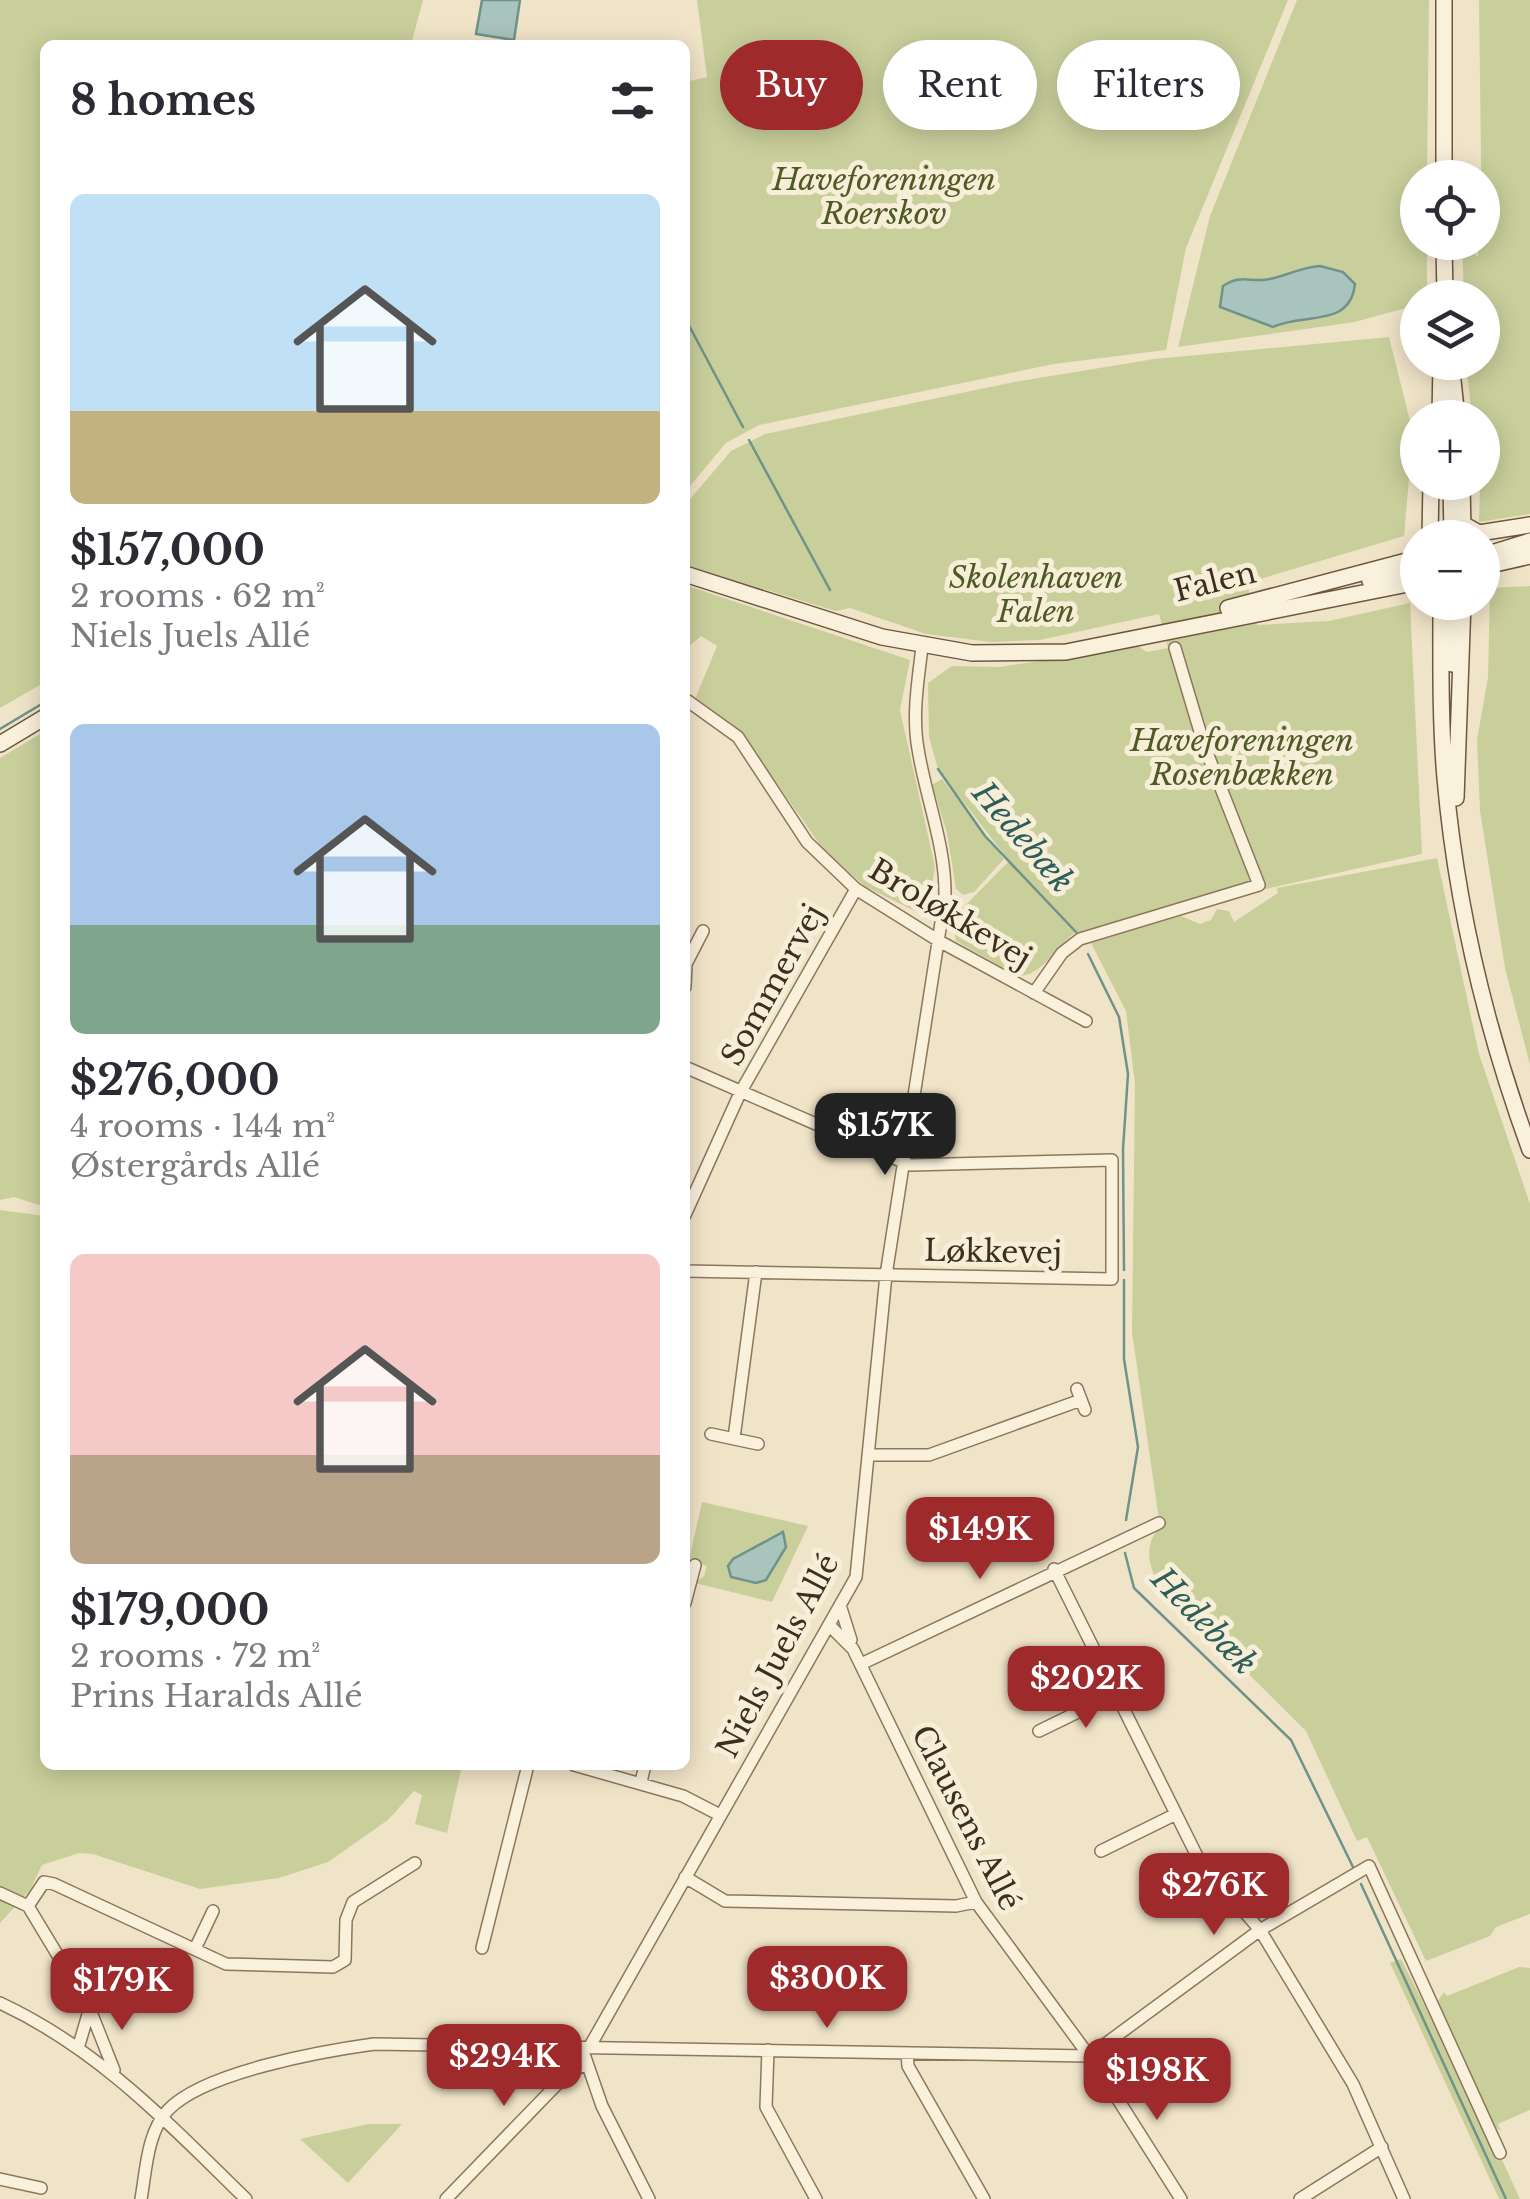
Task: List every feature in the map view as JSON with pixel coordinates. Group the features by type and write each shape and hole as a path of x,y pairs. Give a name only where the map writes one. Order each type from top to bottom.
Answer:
{"main road":[{"path":"1444,0 1444,160"},
{"path":"1500,530 1530,525"},
{"path":"1500,540 1530,533"},
{"path":"1500,550 1530,541"},
{"path":"1500,563 1530,556"},
{"name":"Falen","path":"1024,652 1106,638 1400,563"},
{"path":"1276,609 1304,597 1400,574"},
{"name":"Falen","path":"690,576 922,647 972,653 1107,645 1400,585"},
{"path":"1276,609 1300,612 1400,595"},
{"path":"1441,620 1445,781 1487,1013 1530,1150"},
{"path":"1452,620 1452,715 1457,737"},
{"path":"1456,842 1462,620"},
{"path":"1457,737 1468,705 1472,620"},
{"path":"0,744 40,720"}],"street":[{"name":"Niels Juels Allé","path":"586,2046 858,1569 886,1276 939,941 945,875 918,748 916,713 922,647"},
{"path":"1034,993 1062,953 1080,939 1259,885 1209,757 1176,648"},
{"name":"Broløkkevej","path":"690,704 738,738 807,842 856,889 939,941 1086,1021"},
{"name":"Sommervej","path":"690,1204 740,1093 856,889"},
{"path":"690,956 702,931"},
{"path":"690,1069 903,1163"},
{"name":"Løkkevej","path":"690,1271 1112,1278 1112,1160 903,1163"},
{"path":"734,1438 756,1272"},
{"path":"870,1455 929,1455 1081,1400"},
{"path":"711,1434 758,1444"},
{"path":"861,1664 1054,1569 1159,1523"},
{"path":"690,1582 694,1565"},
{"path":"1054,1569 1174,1815 1198,1858 1260,1930 1353,2084 1404,2199"},
{"name":"Clausens Allé","path":"840,1606 853,1649 976,1902 1089,2056 1181,2199"},
{"name":"Clausens Allé","path":"828,1624 853,1649"},
{"path":"1039,1731 1115,1694"},
{"path":"482,1948 527,1770"},
{"path":"593,1770 684,1796 720,1815"},
{"path":"640,1782 643,1770"},
{"path":"1101,1851 1174,1815"},
{"path":"28,1906 44,1882 54,1884 226,1964 332,1967 345,1960 346,1920 353,1902 415,1863"},
{"path":"142,2199 152,2137 163,2118 190,2096 297,2055 374,2044 1089,2056 1260,1930 1369,1866 1500,2153"},
{"path":"685,1877 725,1900 956,1906 976,1902"},
{"path":"0,1893 28,1906 90,2007 116,2074"},
{"path":"195,1949 212,1910"},
{"path":"0,2004 79,2045 116,2074 246,2199"},
{"path":"79,2045 90,2020 90,2007"},
{"path":"586,2046 586,2064 602,2106 649,2199"},
{"path":"768,2050 766,2106 816,2199"},
{"path":"907,2052 908,2066 984,2199"},
{"path":"446,2199 567,2074 586,2064"},
{"path":"1300,2199 1382,2147"},
{"path":"0,2179 40,2188"}],"green space":[{"path":"0,0 423,0 412,40 40,40 40,685 0,708"},
{"name":"Haveforeningen Roerskov","path":"697,0 1288,0 1240,117 1240,40 1057,40 1057,130 1235,130 1186,248 1166,350 1054,364 759,425 726,443 690,486 690,81 707,77"},
{"path":"1297,0 1429,0 1427,160 1400,160 1400,260 1427,260 1427,280 1400,280 1400,310 1355,322 1178,347 1210,216"},
{"path":"1479,0 1530,0 1530,514 1492,520 1479,520 1480,500 1500,500 1500,400 1470,400 1468,380 1500,380 1500,280 1463,280 1463,260 1500,260 1500,160 1481,160"},
{"name":"Haveforeningen Rosenbækken","path":"1389,337 1405,400 1400,400 1400,500 1407,500 1405,520 1400,520 1400,537 1247,583 1257,625 1329,621 1400,605 1400,620 1411,620 1422,854 1266,889 1087,942 1076,932 1042,966 1027,975 1018,976 956,941 952,919 1009,861 938,769 929,737 928,683 952,666 999,667 1138,646 1147,652 1168,648 1159,614 1040,640 991,642 926,634 850,608 835,611 690,567 690,499 731,451 765,434 1014,382 1154,359"},
{"path":"1530,586 1530,1065 1505,968 1480,811 1477,740 1488,677 1489,620 1500,620 1500,588"},
{"path":"690,587 910,660 900,710 935,867 928,911 921,914 866,887 825,852 741,732 695,699 717,646 701,636 690,646"},
{"path":"40,734 40,1205 14,1197 0,1200 0,758"},
{"path":"942,779 1004,859 974,892 963,895 956,889 947,833 932,785"},
{"path":"1437,858 1479,1054 1530,1204 1530,1914 1496,1927 1490,1936 1426,1961 1367,1837 1357,1841 1306,1731 1161,1587 1153,1572 1149,1549 1160,1527 1132,1332 1135,1084 1126,1011 1091,943 1181,916 1200,924 1211,920 1217,909 1229,911 1234,922 1278,893 1277,888"},
{"path":"0,1210 40,1215 40,1770 461,1770 447,1833 415,1824 422,1795 414,1791 388,1820 328,1862 279,1878 200,1889 93,1854 79,1853 42,1865 30,1890 0,1923"},
{"path":"702,1502 808,1526 772,1602 695,1583 704,1576 707,1566 690,1560"},
{"path":"1401,1959 1429,2014 1435,2013 1520,2199 1499,2199 1390,1963"},
{"path":"1519,1967 1530,1968 1530,2110 1498,2124 1501,2131 1492,2125 1437,2002 1444,1992 1447,1996"},
{"path":"368,2124 402,2124 348,2183 300,2139"}],"water":[{"path":"482,0 520,0 514,40 476,34"},
{"path":"1320,266 1343,272 1355,284 1351,298 1335,313 1273,327 1220,307 1223,286 1229,283 1270,279"},
{"path":"783,1532 786,1547 766,1580 756,1583 731,1577 728,1566 733,1559"}],"waterway":[{"name":"Hedebæk","path":"690,327 743,427"},
{"name":"Hedebæk","path":"749,440 830,590"},
{"path":"0,729 40,705"},
{"name":"Hedebæk","path":"938,769 985,836 1076,932"},
{"name":"Hedebæk","path":"1088,954 1119,1017 1128,1074 1123,1149 1124,1270"},
{"name":"Hedebæk","path":"1124,1280 1124,1359 1138,1447 1126,1520"},
{"name":"Hedebæk","path":"1125,1553 1134,1588 1291,1740 1353,1867"},
{"name":"Hedebæk","path":"1361,1884 1506,2199"}],"park label":[{"name":"Skolenhaven Falen","path":"1036,595"}]}
